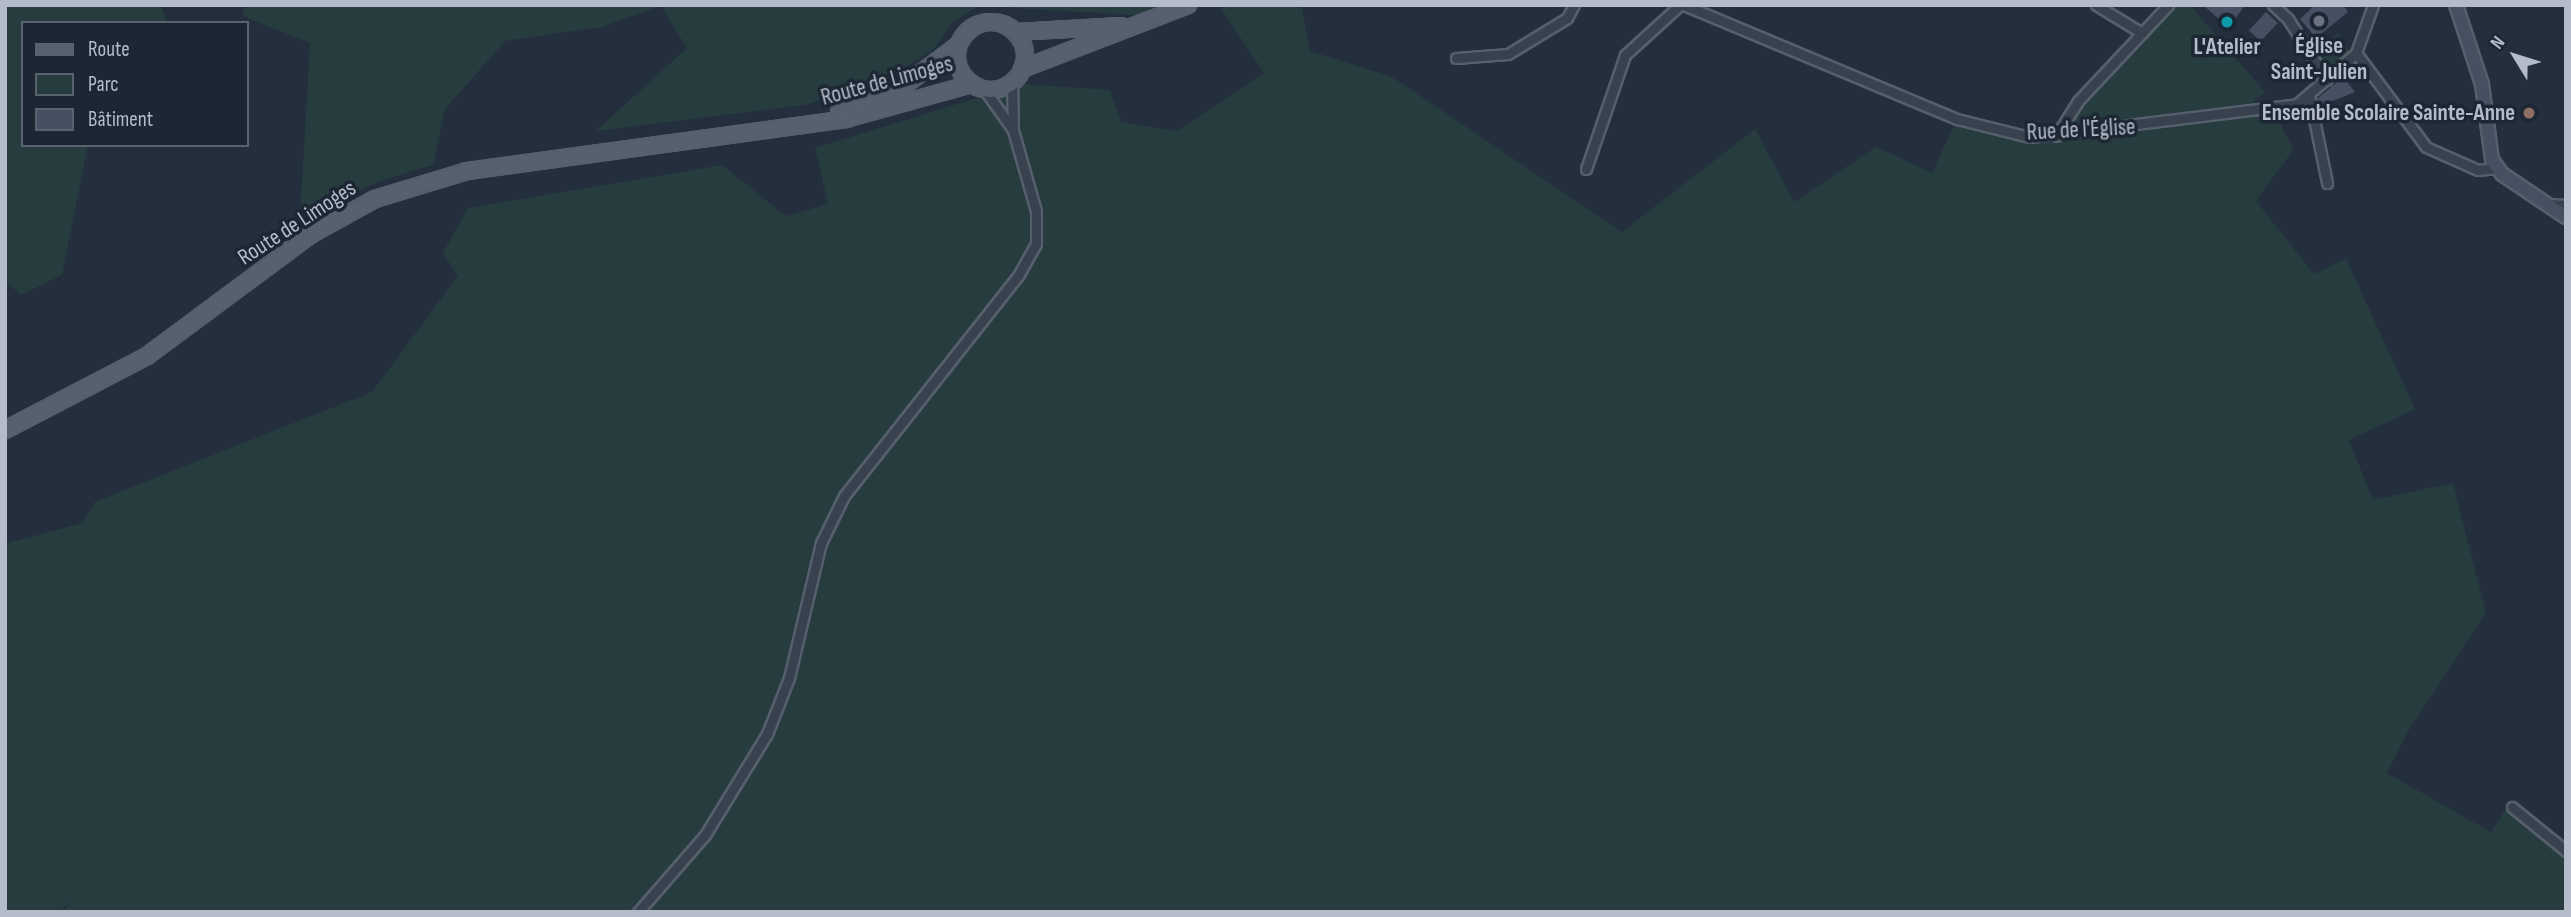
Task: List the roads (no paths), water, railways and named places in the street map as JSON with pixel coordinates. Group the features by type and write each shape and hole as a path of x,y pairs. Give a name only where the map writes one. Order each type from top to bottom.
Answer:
{"main road":[{"path":"1022,69 1188,5"},
{"path":"2456,5 2482,85 2487,144 2497,168 2566,217"},
{"path":"1016,32 1024,50 1022,69 1012,82 978,86 958,66 958,45 983,22 1016,32 1143,24"},
{"name":"Route de Limoges","path":"815,123 902,87 958,45"},
{"name":"Route de Limoges","path":"5,430 147,356 310,235 375,199 467,171 815,123 978,86"}],"street":[{"path":"1456,58 1508,54 1567,18 1574,5"},
{"path":"1586,169 1625,55 1682,5"},
{"name":"Rue de l'Église","path":"1682,5 1963,121 2030,137 2275,111 2309,95 2356,53"},
{"path":"2096,5 2142,33"},
{"path":"2056,136 2078,101 2168,5"},
{"path":"2273,5 2288,19 2327,80"},
{"path":"2373,5 2356,53 2426,147 2478,170 2497,168"},
{"path":"638,912 705,835 767,734 789,678 821,542 844,496 1018,276 1036,244 1036,211 1013,130 1012,82"},
{"path":"978,86 1013,130"},
{"path":"2309,95 2328,183"},
{"path":"2548,204 2566,205"},
{"path":"2512,807 2566,851"}],"place":[{"name":"Église Saint-Julien","path":"2319,21"},
{"name":"L'Atelier","path":"2227,22"},
{"name":"Ensemble Scolaire Sainte-Anne","path":"2529,113"}]}
